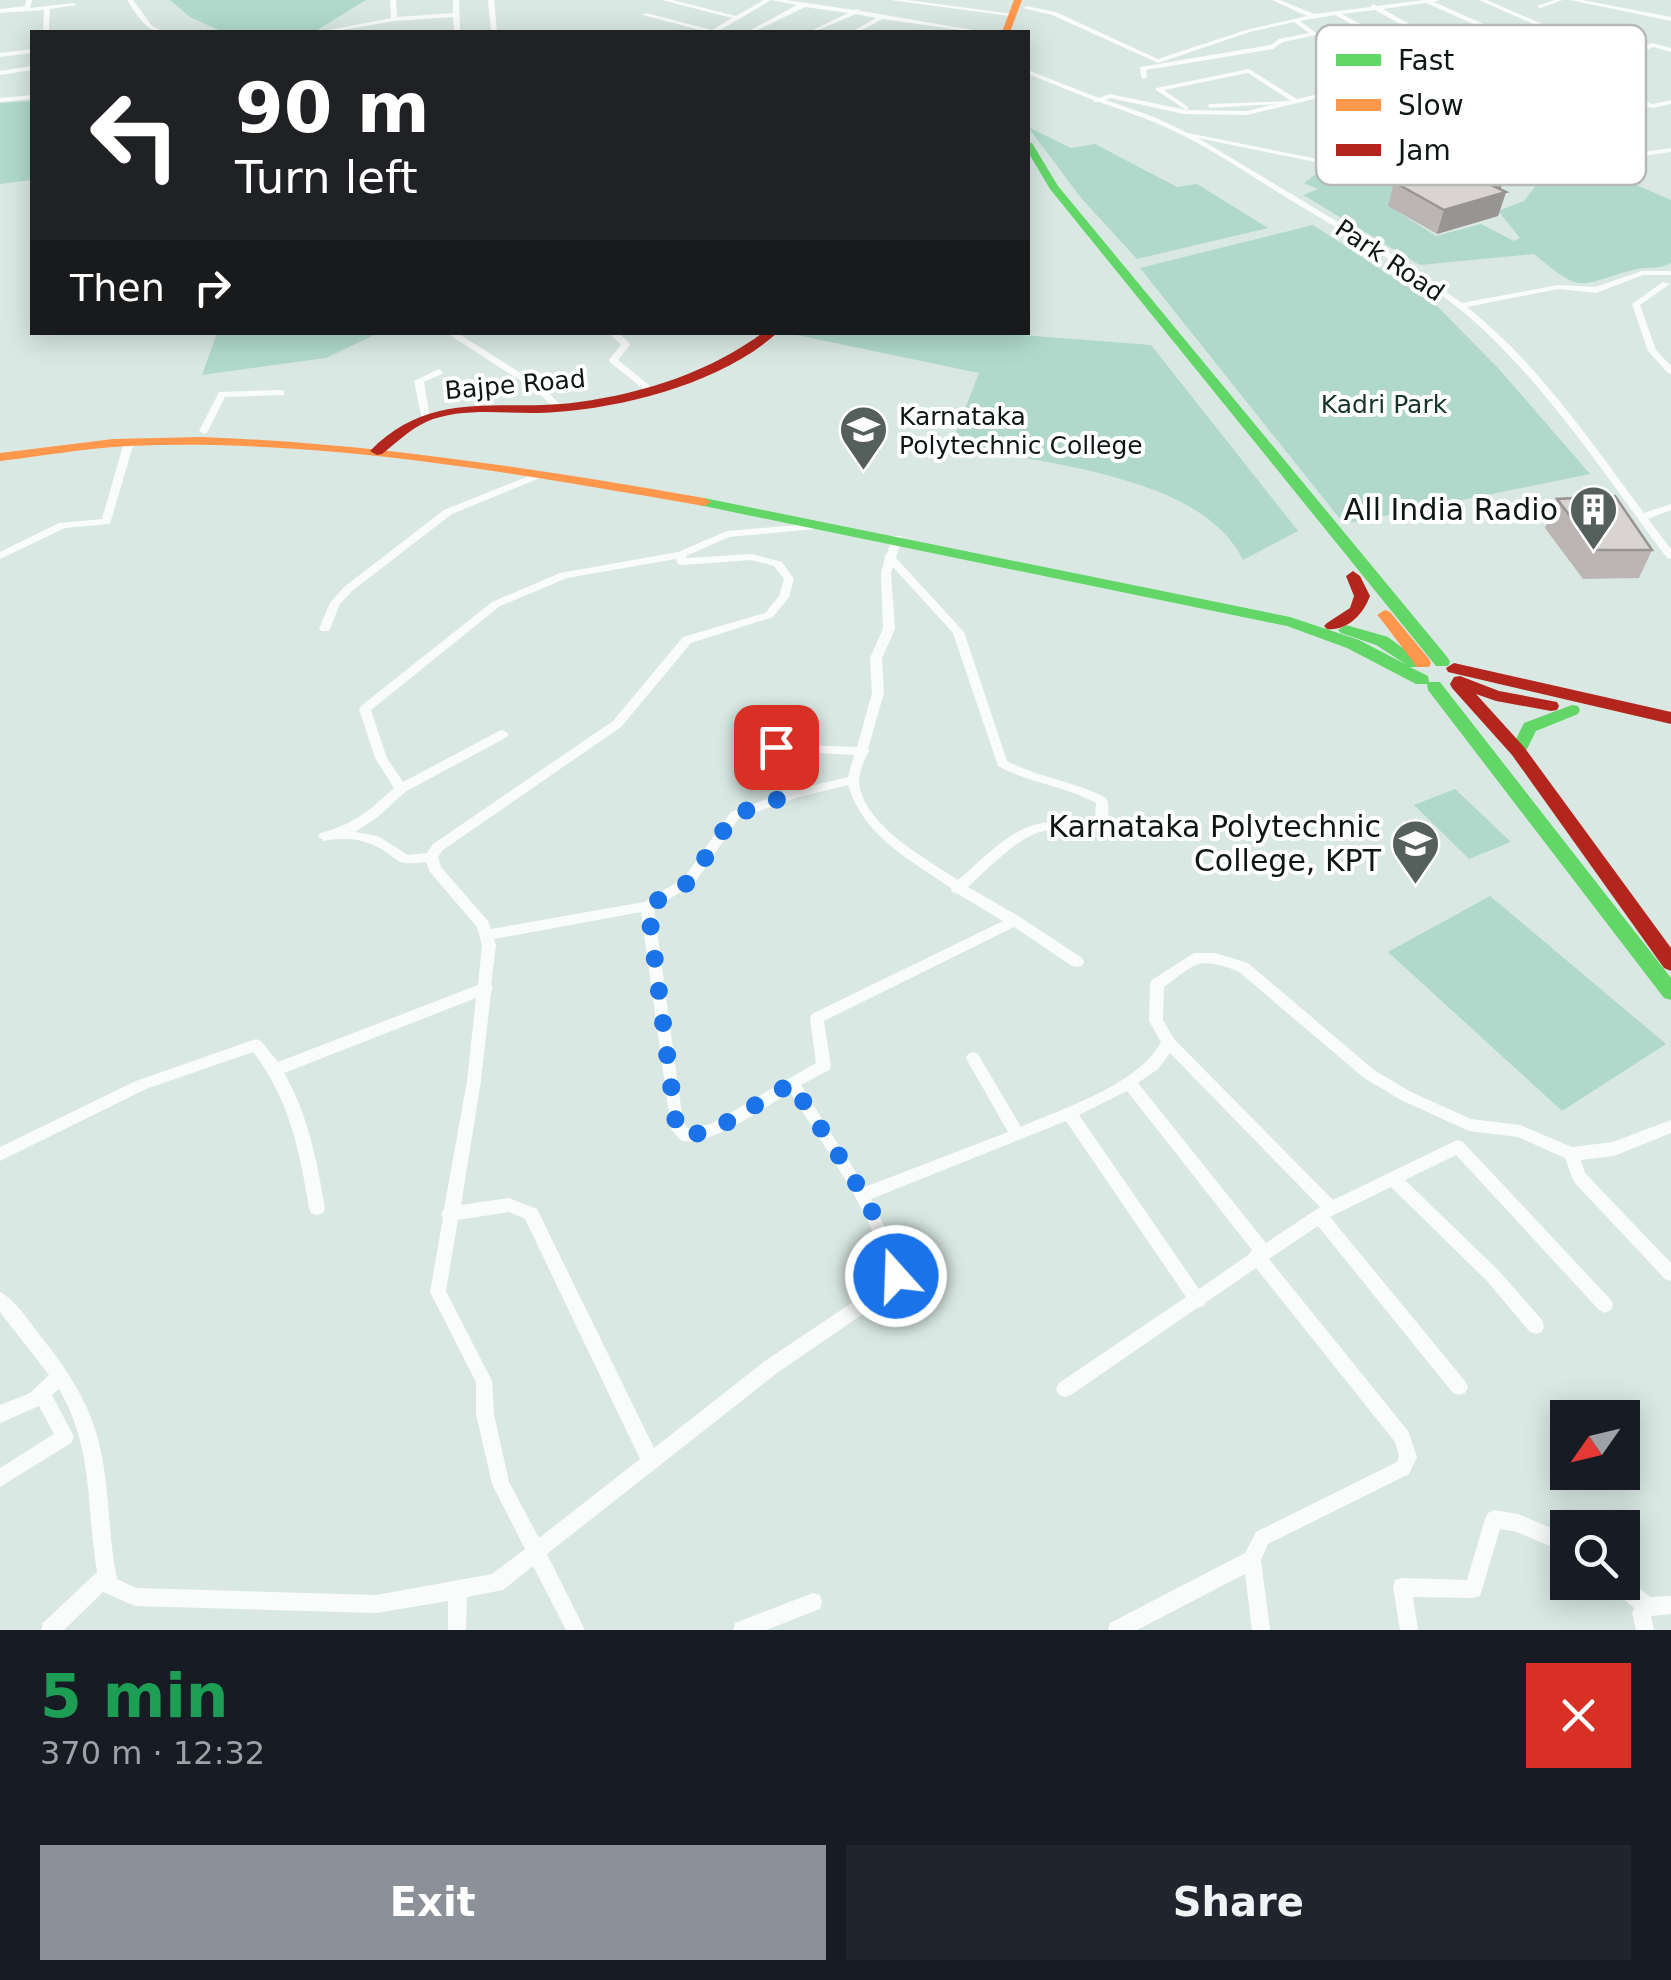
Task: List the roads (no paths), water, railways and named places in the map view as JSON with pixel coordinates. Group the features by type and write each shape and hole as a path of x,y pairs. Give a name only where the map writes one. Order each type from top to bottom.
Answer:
{"main road":[{"path":"1030,148 1054,188 1439,674 1671,992"},
{"path":"1030,171 1353,576 1439,674 1518,751 1671,963"},
{"name":"Bajpe Road","path":"385,446 426,418 472,409 587,406 733,359 762,346 770,335"},
{"path":"0,446 134,432 204,432 385,446 845,524 897,538 1332,626 1382,642 1439,674 1671,718"},
{"path":"0,457 129,442 385,446 538,475 1050,556 1301,621 1496,696 1671,729"},
{"path":"1332,626 1357,611 1362,596 1353,576"},
{"path":"1518,751 1522,732 1572,710"}],"street":[{"path":"130,0 157,30"},
{"path":"392,0 394,19"},
{"path":"456,0 458,30"},
{"path":"492,0 494,30"},
{"path":"664,0 738,18"},
{"path":"717,30 771,0 970,30"},
{"path":"894,0 1054,13 1158,61 1294,20 1373,6 1433,1 1484,25"},
{"path":"1275,0 1313,16"},
{"path":"1294,7 1312,0"},
{"path":"1482,0 1541,25"},
{"path":"1540,6 1560,0"},
{"path":"1573,0 1671,20"},
{"path":"0,10 27,4 47,8 74,4"},
{"path":"754,30 805,4"},
{"path":"1373,6 1407,25"},
{"path":"46,30 47,8"},
{"path":"819,30 858,11"},
{"path":"1334,12 1357,25"},
{"path":"333,30 394,19 456,15"},
{"path":"646,15 705,30"},
{"path":"858,30 884,16"},
{"path":"1144,77 1142,68 1152,64 1165,66 1273,47 1281,40 1314,34 1294,20"},
{"path":"1646,48 1652,45 1671,50"},
{"path":"0,47 12,46 15,53"},
{"path":"0,55 30,51"},
{"path":"0,73 30,68"},
{"path":"1250,71 1294,102 1180,107 1158,89 1250,71"},
{"name":"Park Road","path":"1030,73 1058,89 1183,133 1371,245 1459,306 1495,337 1535,383 1671,556"},
{"path":"1095,101 1110,96 1202,113 1266,112 1316,97"},
{"path":"0,100 30,97"},
{"path":"1646,104 1658,107 1671,102"},
{"path":"1183,133 1223,137 1316,158"},
{"path":"1646,154 1671,150"},
{"path":"1459,306 1558,288 1596,290 1642,273 1670,280"},
{"path":"1670,280 1636,304 1652,351 1671,370"},
{"path":"454,335 538,388 558,407"},
{"path":"616,335 626,344 613,360 646,387"},
{"path":"1652,351 1671,355"},
{"path":"426,418 419,382 438,372"},
{"path":"204,432 222,394 281,393"},
{"path":"0,556 63,526 106,522 129,442"},
{"path":"325,630 335,603 348,589 448,512 538,475"},
{"path":"1641,518 1671,507"},
{"path":"401,789 381,758 364,709 496,604 564,575 681,555 727,534 845,524"},
{"path":"897,538 886,573 889,629 876,658 878,693 853,780 876,830 957,889 1077,962"},
{"path":"431,858 438,847 618,724 687,640 769,616 784,596 788,579 778,564 752,557 682,562 681,555"},
{"path":"890,556 958,632 1002,763 1016,772 1083,788 1102,801 1101,822 1090,828 1040,828 1022,835 957,889"},
{"path":"342,834 364,822 401,789 502,734"},
{"path":"790,795 776,762 776,747 863,751"},
{"path":"486,934 648,906 689,882 734,815 790,795 853,780"},
{"path":"324,836 342,834 374,839 406,860 431,858"},
{"path":"431,858 486,934 486,988 438,1292 484,1381 485,1414 501,1484 576,1630"},
{"path":"648,906 676,1124 685,1136 714,1130 824,1066 816,1018 1015,921"},
{"path":"1065,1389 1330,1208 1169,1043 1156,1021 1157,984 1194,958 1215,958 1243,967 1275,990 1369,1074 1468,1125 1520,1132 1571,1154 1614,1149 1671,1126"},
{"path":"278,1069 486,988"},
{"path":"862,1196 900,1176 1070,1114 1155,1065 1169,1043"},
{"path":"0,1154 141,1085 256,1046 278,1069 305,1139 317,1208"},
{"path":"972,1058 1018,1134"},
{"path":"1128,1081 1402,1438 1408,1457 1402,1468 1262,1538 1252,1560 1261,1630"},
{"path":"0,1300 78,1408 91,1444 109,1585 135,1596 376,1604 496,1583 650,1460 841,1316 886,1289 896,1276 862,1196 792,1083"},
{"path":"1070,1114 1198,1301"},
{"path":"1323,1213 1458,1148 1605,1305"},
{"path":"1571,1154 1580,1177 1671,1274"},
{"path":"1395,1181 1493,1276 1536,1326"},
{"path":"449,1214 509,1206 530,1214 650,1460"},
{"path":"1323,1213 1459,1387"},
{"path":"0,1414 42,1394 58,1378"},
{"path":"0,1478 65,1436 42,1394"},
{"path":"1409,1630 1402,1586 1474,1590 1494,1519 1518,1522 1550,1537"},
{"path":"1117,1630 1252,1560"},
{"path":"50,1630 107,1576"},
{"path":"457,1630 458,1590"},
{"path":"1639,1600 1647,1607"},
{"path":"742,1630 813,1602"},
{"path":"1645,1630 1641,1614 1647,1607 1671,1605"}],"place":[{"name":"Karnataka Polytechnic College","path":"864,472"},
{"name":"All India Radio","path":"1593,552"},
{"name":"Karnataka Polytechnic College, KPT","path":"1416,886"}],"park label":[{"name":"Kadri Park","path":"1384,404"}]}
